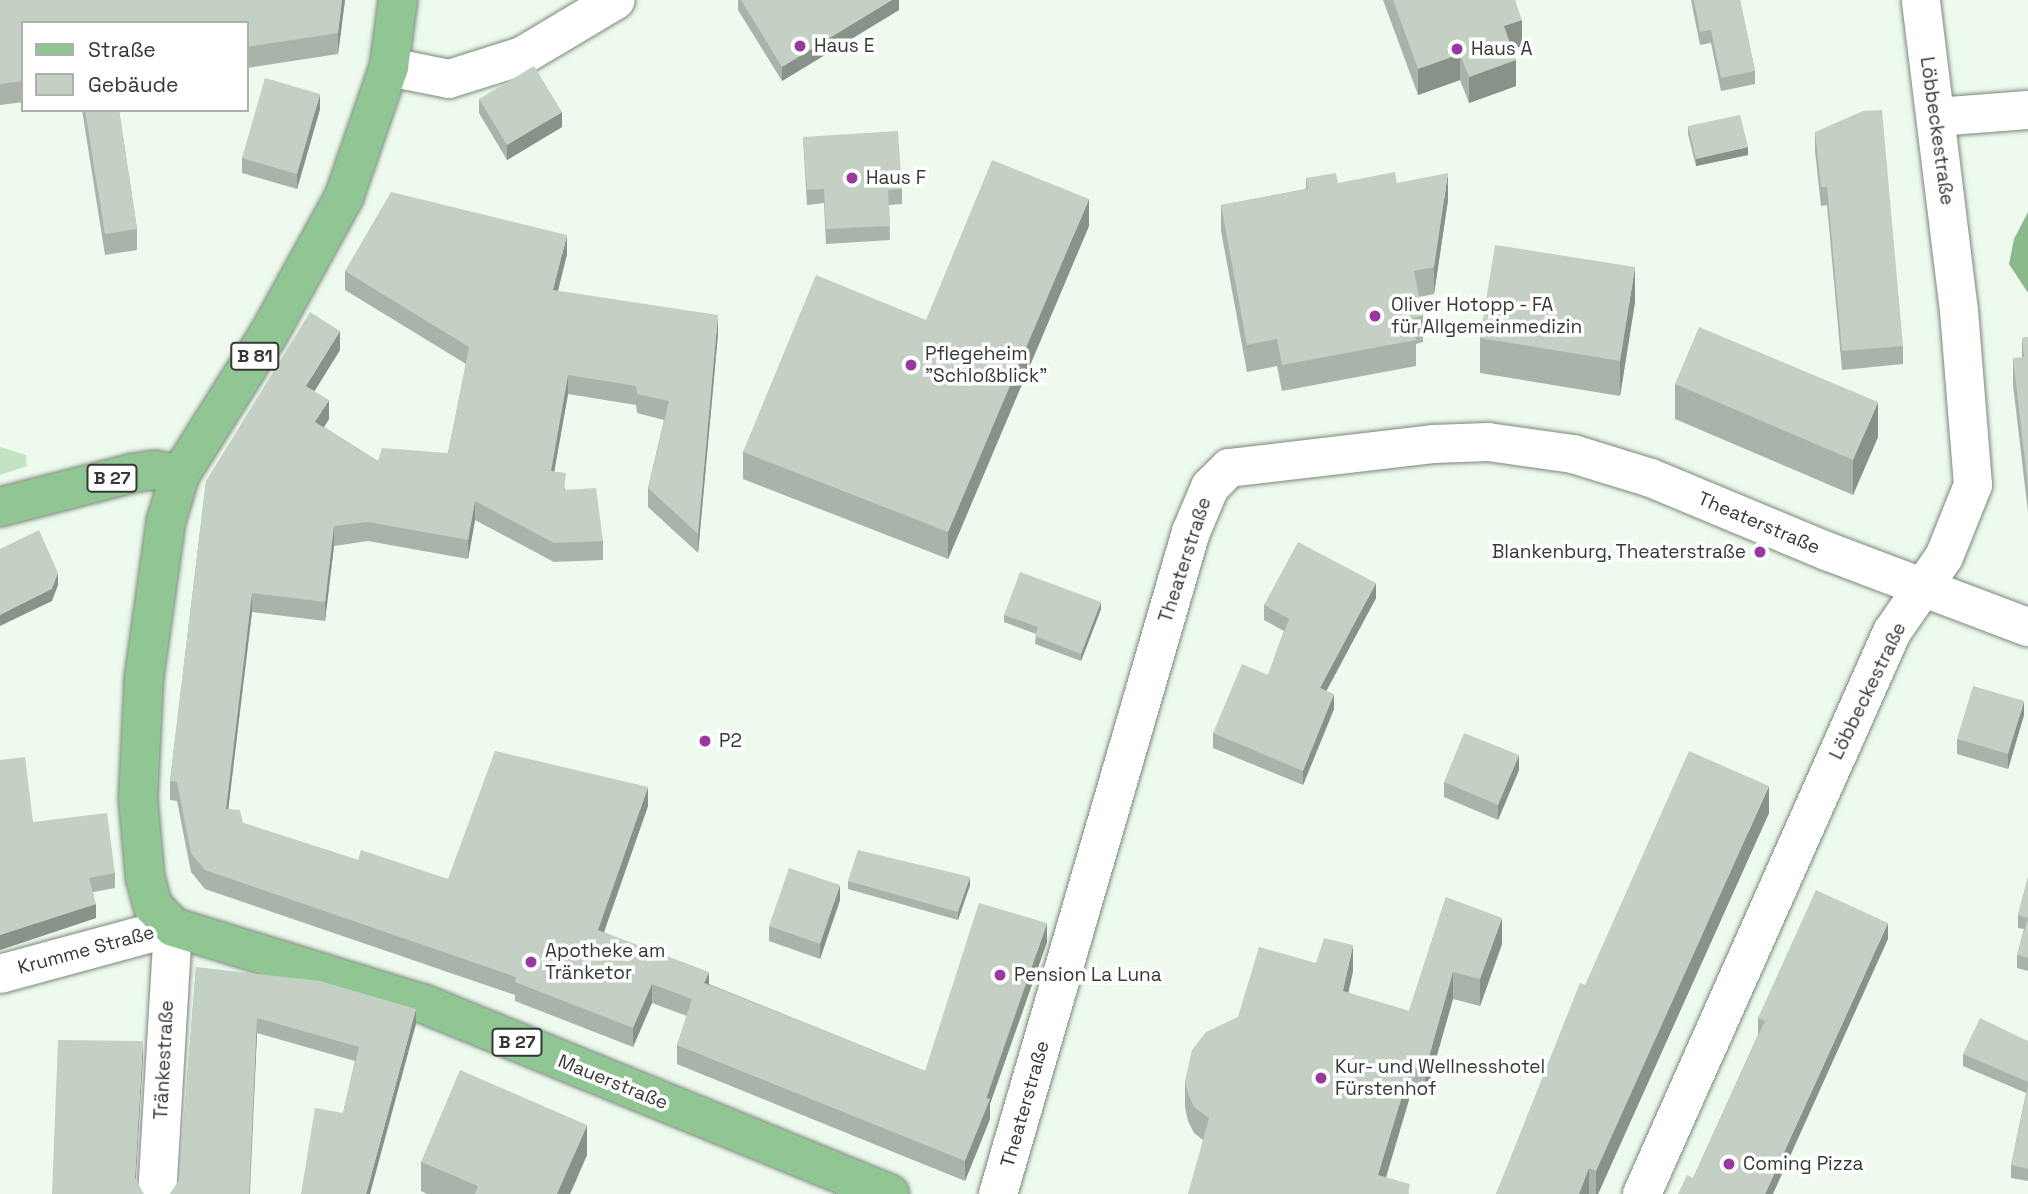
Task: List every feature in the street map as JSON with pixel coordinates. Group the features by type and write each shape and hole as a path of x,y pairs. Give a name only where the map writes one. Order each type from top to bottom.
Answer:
{"main road":[{"name":"B 81","path":"180,475 325,235 344,197 389,67 398,0"},
{"name":"B 27","path":"0,507 133,473 155,470 180,475"},
{"path":"173,927 153,906 145,877 138,798 150,620 166,521 180,475"},
{"name":"Mauerstraße","path":"173,927 424,1004 890,1194"}],"street":[{"path":"389,67 449,79 522,56 616,0"},
{"name":"Löbbeckestraße","path":"1642,1194 1892,632 1924,589 1944,556 1973,485 1959,311 1921,0"},
{"path":"1936,117 2028,110"},
{"name":"Theaterstraße","path":"998,1194 1187,544 1218,474 1249,464 1433,444 1533,447 1651,478 1924,589 1964,599 2028,627"},
{"name":"Krumme Straße","path":"0,974 173,927"},
{"name":"Tränkestraße","path":"157,1194 173,927"}],"shaded area":[{"path":"2028,212 2028,293 2009,264 2014,239"},
{"path":"0,447 26,455 27,466 0,475"}],"building":[{"path":"0,0 342,0 338,33 248,47 248,21 21,21 21,81 0,84"},
{"name":"Haus E","path":"741,0 892,0 782,67"},
{"name":"Haus A","path":"1393,0 1515,0 1522,20 1504,26 1516,60 1469,77 1460,54 1418,69"},
{"path":"1694,0 1740,0 1755,71 1721,78 1711,30 1700,32"},
{"path":"534,66 562,112 507,145 479,99"},
{"path":"265,78 320,94 297,174 242,158"},
{"path":"1882,110 1903,346 1842,351 1827,187 1821,187 1815,132 1863,111"},
{"path":"85,112 119,112 137,229 105,234"},
{"path":"1740,115 1748,147 1696,159 1688,126"},
{"name":"Haus F","path":"898,131 902,189 888,190 890,226 826,229 824,189 807,190 803,137"},
{"name":"Pflegeheim \"Schloßblick\"","path":"992,160 1089,199 948,532 743,452 816,275 926,320"},
{"path":"1395,172 1397,183 1448,173 1434,267 1414,271 1423,316 1412,318 1416,340 1282,365 1277,339 1247,345 1221,205 1308,189 1306,178 1336,173 1338,183"},
{"path":"391,192 567,235 553,290 718,315 698,534 648,488 669,401 637,394 636,386 568,375 551,471 566,473 564,490 596,488 603,541 554,543 475,501 468,540 368,522 334,526 325,602 252,593 226,809 240,810 243,823 358,860 361,850 448,879 495,751 648,787 598,930 709,972 704,983 925,1071 979,903 1047,923 986,1098 990,1099 965,1161 677,1045 692,999 652,984 633,1028 515,982 516,977 205,870 191,853 177,782 170,781 206,481 310,312 340,331 306,386 329,400 315,422 378,461 382,448 448,453 469,347 345,271"},
{"path":"1495,245 1635,267 1620,361 1480,338"},
{"path":"1699,327 1878,402 1853,460 1675,384"},
{"path":"2028,337 2028,485 2013,358 2024,357 2022,338"},
{"path":"39,530 58,573 52,589 0,615 0,549"},
{"path":"1298,542 1376,583 1320,688 1334,694 1303,771 1213,733 1242,664 1268,675 1289,619 1264,605"},
{"path":"1020,572 1101,602 1081,654 1035,636 1038,627 1004,615"},
{"path":"1973,686 2024,701 2008,754 1957,739"},
{"path":"1464,733 1519,755 1498,805 1444,782"},
{"path":"1689,751 1769,786 1596,1171 1589,1168 1579,1194 1496,1194 1580,983 1585,985"},
{"path":"25,757 33,822 107,813 115,873 89,878 96,904 0,935 0,760"},
{"path":"858,850 970,877 958,912 848,881"},
{"path":"789,868 840,885 820,944 769,926"},
{"path":"2028,877 2028,918 2018,915"},
{"path":"1816,890 1888,923 1765,1194 1678,1194 1687,1175 1693,1178 1765,1021 1758,1018"},
{"name":"Kur- und Wellnesshotel Fürstenhof","path":"1446,897 1502,918 1480,979 1453,972 1425,1071 1411,1067 1378,1175 1410,1184 1408,1194 1188,1194 1209,1118 1194,1107 1188,1094 1185,1081 1192,1050 1206,1032 1238,1017 1259,947 1316,963 1324,938 1353,945 1343,991 1409,1011"},
{"path":"2028,918 2028,958 2017,955"},
{"path":"196,967 320,981 416,1009 366,1194 301,1194 315,1108 343,1113 359,1047 257,1018 249,1194 170,1194 179,1180"},
{"path":"1980,1018 2028,1041 2028,1082 1963,1054"},
{"path":"58,1040 143,1041 135,1178 144,1194 52,1194"},
{"path":"460,1070 587,1125 557,1194 475,1194 478,1186 421,1162"},
{"path":"2028,1086 2028,1169 2011,1165"}],"place":[{"name":"Haus E","path":"800,46"},
{"name":"Haus A","path":"1457,49"},
{"name":"Haus F","path":"852,178"},
{"name":"Oliver Hotopp - FA für Allgemeinmedizin","path":"1375,316"},
{"name":"Pflegeheim \"Schloßblick\"","path":"911,365"},
{"name":"Blankenburg, Theaterstraße","path":"1760,552"},
{"name":"P2","path":"705,741"},
{"name":"Apotheke am Tränketor","path":"531,962"},
{"name":"Pension La Luna","path":"1000,975"},
{"name":"Kur- und Wellnesshotel Fürstenhof","path":"1321,1078"},
{"name":"Coming Pizza","path":"1729,1164"}]}
